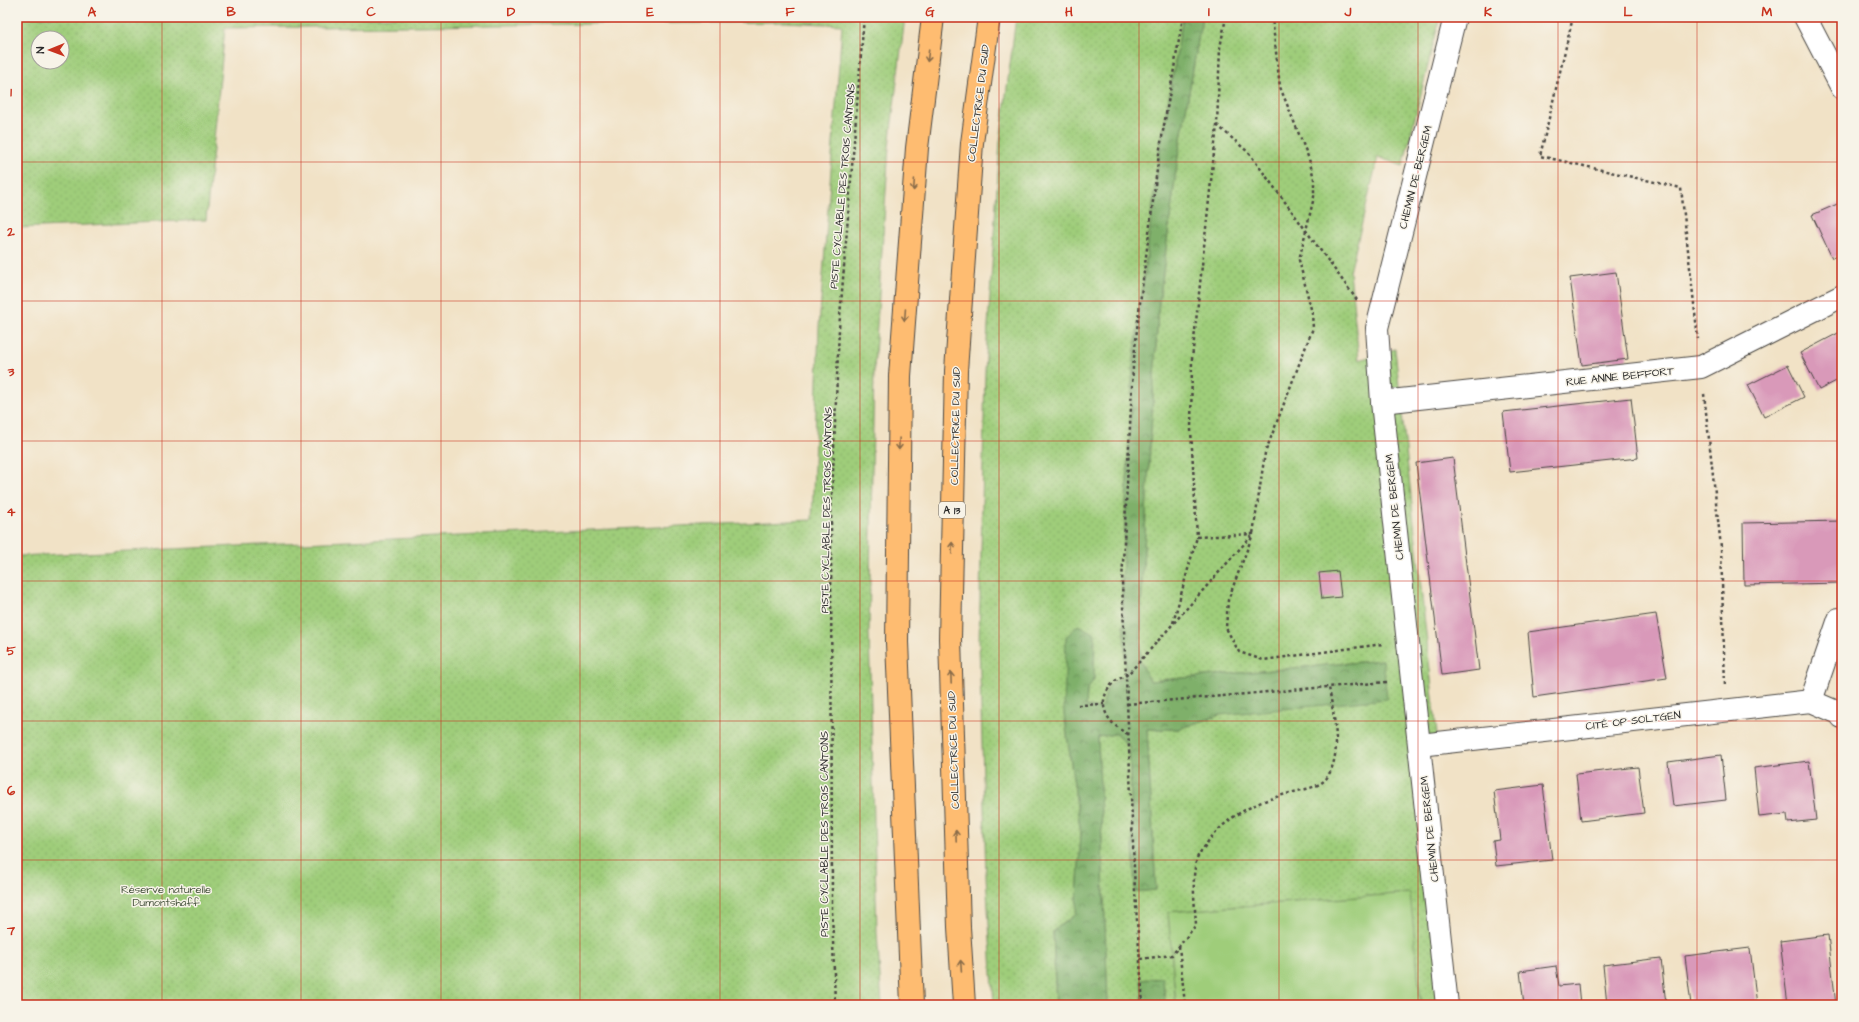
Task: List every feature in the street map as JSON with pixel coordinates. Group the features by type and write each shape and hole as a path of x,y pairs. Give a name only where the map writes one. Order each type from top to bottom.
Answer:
{"highway":[{"path":"912,1005 897,642 900,376 916,148 933,17"},
{"name":"COLLECTRICE DU SUD","path":"964,1005 959,927 950,639 955,394 972,143 989,17"}],"street":[{"name":"CHEMIN DE BERGEM","path":"1447,1005 1382,402 1377,328 1455,17"},
{"path":"1805,17 1842,88"},
{"name":"RUE ANNE BEFFORT","path":"1382,402 1701,367 1842,296"},
{"path":"1811,702 1839,619 1842,619"},
{"name":"CITÉ OP SOLTGEN","path":"1420,745 1725,710 1811,702 1841,714 1842,717"}],"path":[{"name":"PISTE CYCLABLE DES TROIS CANTONS","path":"835,1005 832,909 832,519 839,329 864,17"},
{"path":"1143,1005 1128,734 1122,582 1133,367 1159,154 1183,17"},
{"path":"1172,624 1197,537 1191,430 1192,359 1217,124 1220,48 1226,17"},
{"path":"1272,17 1280,87 1309,159 1314,179 1314,198 1299,260 1312,314 1313,328 1265,453 1253,534 1228,600 1226,628 1239,652 1263,660 1408,641"},
{"path":"1573,17 1540,156 1680,188 1721,547 1725,710"},
{"path":"1217,124 1249,153 1377,328"},
{"path":"1197,537 1253,534"},
{"path":"1128,734 1116,728 1107,717 1104,704 1107,691 1115,680 1126,676 1253,534"},
{"path":"1127,704 1412,680"},
{"path":"1140,959 1172,955 1196,925 1194,880 1198,857 1212,837 1235,815 1268,798 1314,787 1328,778 1335,760 1336,736 1330,687"},
{"path":"1078,704 1104,704"},
{"path":"1179,946 1185,1005"},
{"path":"17,992 20,1005"}],"green space":[{"name":"Réserve naturelle Dumontshaff","path":"17,17 905,17 889,146 874,370 869,632 877,933 882,1005 17,1005 17,556 812,520 819,327 842,25 787,22 225,28 206,220 17,228"},
{"path":"1016,17 1183,17 1159,154 1133,367 1122,582 1126,676 1118,680 1109,688 1105,700 1098,709 1086,706 1087,690 1094,678 1064,713 1081,834 1076,914 1053,931 1056,1005 994,1005 986,876 979,643 985,372 1000,142"},
{"path":"1183,17 1202,17 1178,156 1158,311 1142,583 1140,661 1150,681 1383,660 1387,699 1220,715 1178,729 1147,729 1156,890 1135,892 1129,746 1115,734 1098,737 1108,1005 1056,1005 1053,931 1076,914 1081,834 1064,713 1066,637 1078,625 1095,634 1094,679 1087,690 1086,706 1098,709 1103,703 1109,686 1126,676 1122,582 1133,367 1159,154"},
{"path":"1202,17 1440,17 1403,166 1378,157 1350,272 1359,360 1395,349 1438,743 1420,745 1447,1005 1421,1005 1409,893 1168,912 1176,1005 1165,1005 1163,978 1142,980 1143,1005 1108,1005 1098,737 1115,734 1129,746 1135,892 1156,890 1147,729 1178,729 1383,660 1150,681 1140,661 1142,583 1158,311 1178,156"},
{"path":"1410,893 1421,1005 1176,1005 1168,912"},
{"path":"1163,978 1165,1005 1143,1005 1141,980"}],"building":[{"path":"1842,202 1842,254 1832,258 1812,215"},
{"path":"1616,272 1628,359 1582,365 1570,278"},
{"path":"1842,331 1842,378 1819,390 1800,353"},
{"path":"1788,365 1804,397 1764,417 1748,385"},
{"path":"1631,398 1638,458 1510,472 1503,412"},
{"path":"1453,458 1479,670 1442,675 1416,463"},
{"path":"1842,521 1842,583 1744,585 1743,523"},
{"path":"1338,571 1341,597 1322,599 1319,573"},
{"path":"1656,614 1667,678 1534,697 1528,632"},
{"path":"1721,755 1726,800 1673,806 1668,762"},
{"path":"1809,761 1816,820 1788,823 1787,814 1759,817 1754,768"},
{"path":"1638,767 1644,813 1581,821 1576,774"},
{"path":"1543,785 1552,860 1496,866 1493,841 1500,840 1494,791"},
{"path":"1828,935 1836,1005 1788,1005 1780,941"},
{"path":"1750,948 1757,1005 1691,1005 1685,956"},
{"path":"1661,958 1666,1005 1607,1005 1603,965"},
{"path":"1556,966 1559,986 1578,984 1580,1005 1524,1005 1520,971"}]}
